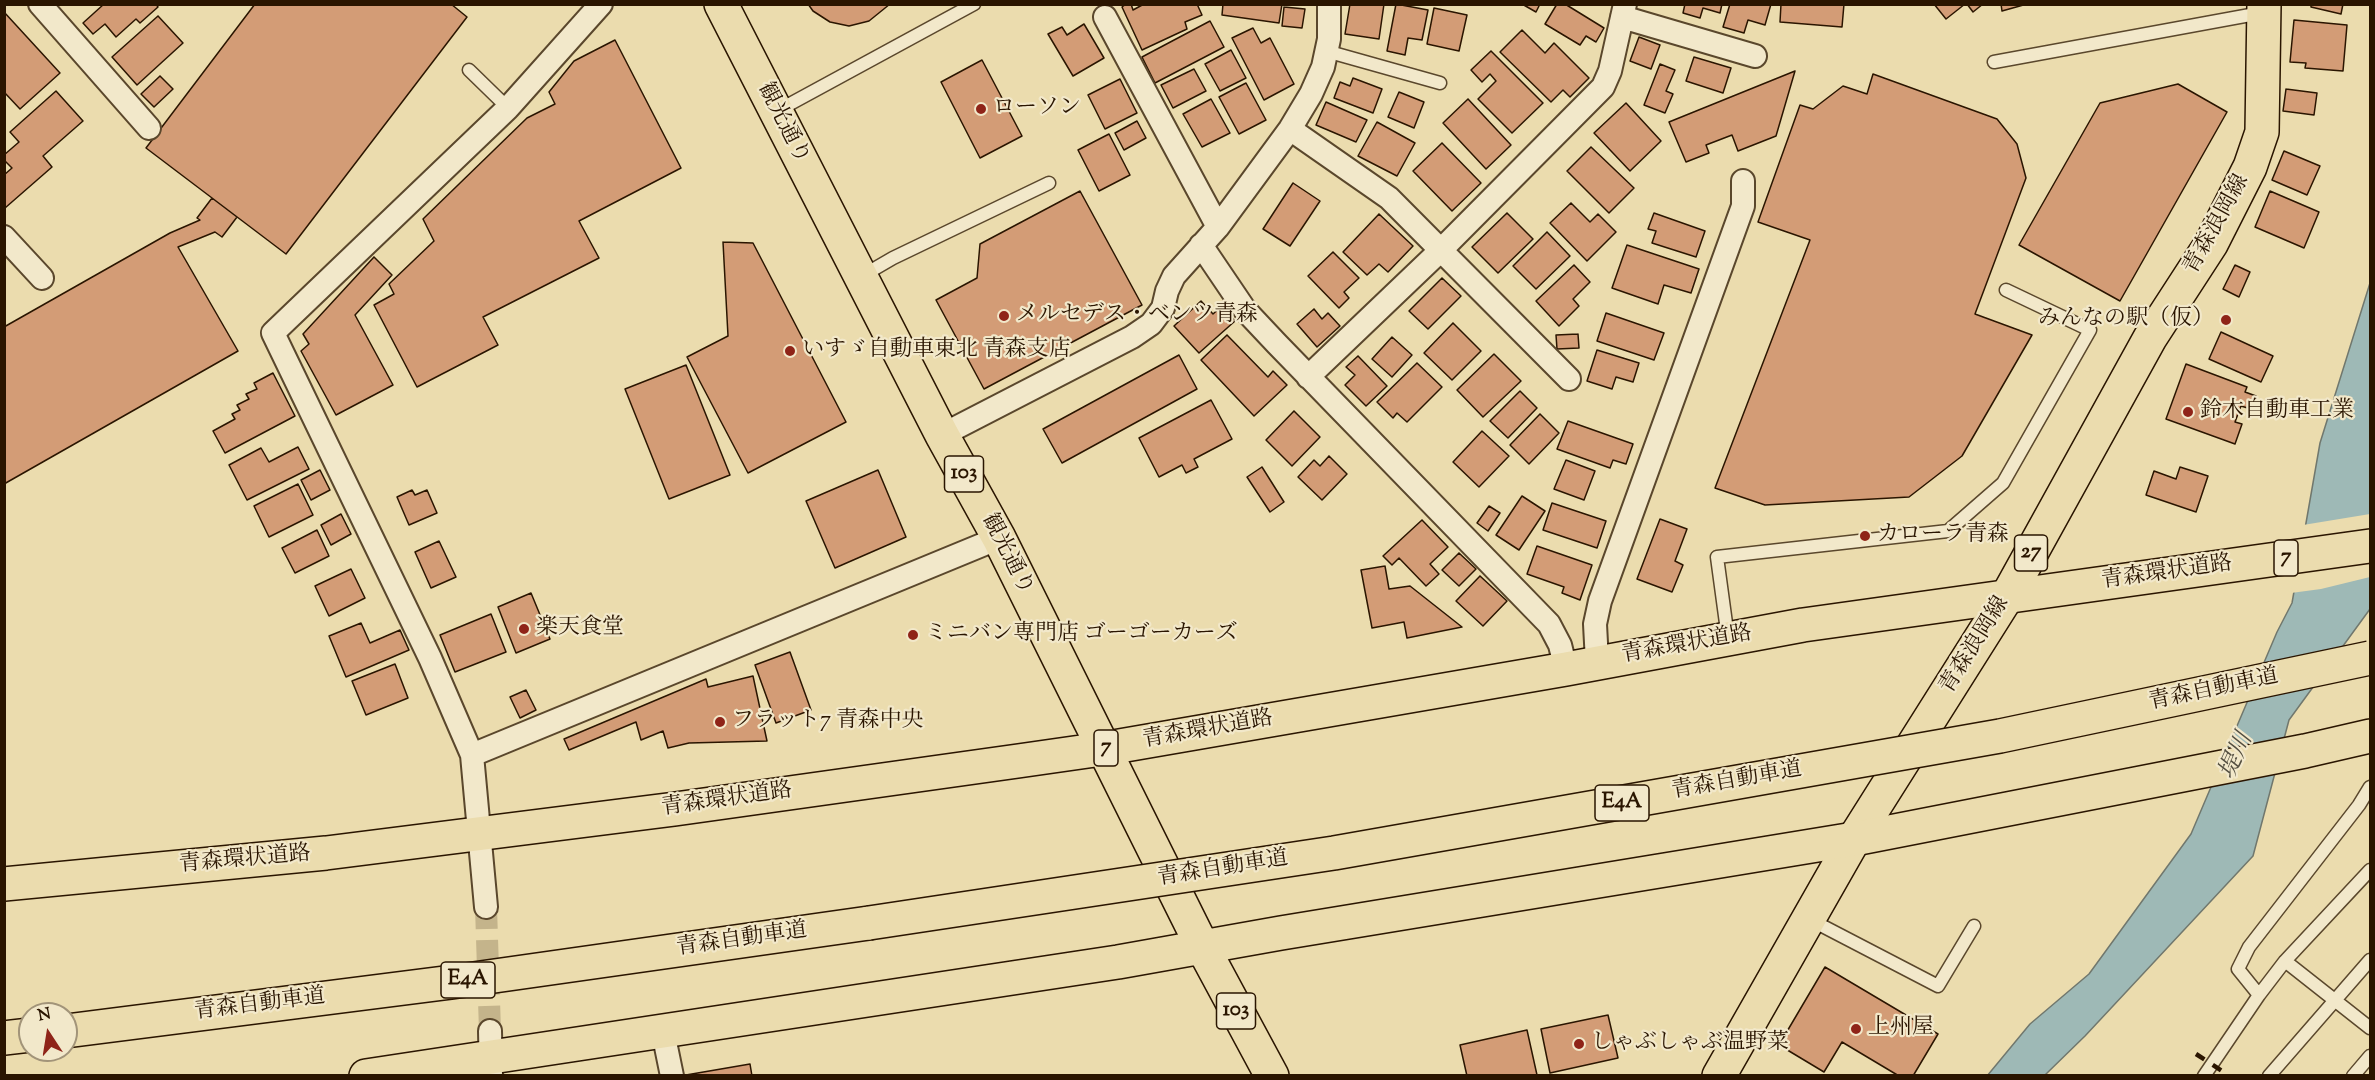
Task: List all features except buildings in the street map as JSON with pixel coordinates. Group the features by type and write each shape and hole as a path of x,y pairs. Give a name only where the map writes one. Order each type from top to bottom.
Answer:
{"main road":[{"name":"観光通り","path":"721,4 942,435 999,538 1102,749 1202,946 1272,1076"},
{"name":"青森浪岡線","path":"1719,1076 1854,839 2008,595 2150,338 2211,244 2250,167 2262,132 2265,9"},
{"name":"青森環状道路","path":"4,884 326,853 675,809 1102,749 1803,625 2370,546"},
{"name":"青森自動車道","path":"78,1029 452,982 1334,854 1989,738 2370,658"},
{"path":"366,1076 490,1055 663,1032 1118,962 1202,946 1854,839 2370,736"}],"street":[{"path":"40,4 149,128"},
{"path":"486,907 481,833 472,755 430,658 273,333 508,108 601,4"},
{"path":"942,435 1132,337 1151,324 1163,308 1174,276 1218,227 1290,129 1311,93 1323,67 1329,39 1329,4"},
{"path":"1308,377 1442,249 1603,87 1610,71 1623,11 1755,56"},
{"path":"1105,17 1218,227"},
{"path":"1290,129 1389,198 1569,379"},
{"path":"1201,245 1245,310 1549,624 1560,645 1582,665 1600,601 1743,206 1743,181"},
{"path":"4,237 42,278"},
{"path":"472,755 999,538"},
{"path":"663,1032 672,1076"}],"lane":[{"path":"776,111 974,4"},
{"path":"1994,63 2265,9"},
{"path":"1326,51 1440,84"},
{"path":"469,70 508,108"},
{"path":"861,277 893,258 1049,183"},
{"path":"1728,639 1717,557 1948,531 2003,483 2090,330 2006,290"},
{"path":"2259,995 2238,969 2248,946 2359,805 2370,787"},
{"path":"2204,1076 2285,961 2370,870"},
{"path":"1809,919 1938,986 1974,926"},
{"path":"2269,1076 2370,960"},
{"path":"2285,961 2370,1028"},
{"path":"2353,1076 2370,1056"}],"water":[{"name":"堤川","path":"2370,283 2370,609 2289,720 2253,856 2085,1036 2045,1075 1987,1076 2030,1024 2089,974 2191,834 2277,632 2292,603 2320,443"}],"pier":[{"path":"2370,514 2370,577 2321,589 2291,593 2303,525"}],"tunnel":[{"path":"486,907 490,1031"}],"railway":[{"path":"2196,1054 2225,1073"}],"place":[{"name":"ローソン","path":"981,109"},
{"name":"メルセデス・ベンツ青森","path":"1004,316"},
{"name":"みんなの駅（仮）","path":"2226,320"},
{"name":"いすゞ自動車東北 青森支店","path":"790,351"},
{"name":"鈴木自動車工業","path":"2188,412"},
{"name":"カローラ青森","path":"1865,536"},
{"name":"楽天食堂","path":"524,629"},
{"name":"ミニバン専門店 ゴーゴーカーズ","path":"913,635"},
{"name":"フラット7 青森中央","path":"720,722"},
{"name":"上州屋","path":"1856,1029"},
{"name":"しゃぶしゃぶ温野菜","path":"1579,1044"}]}
